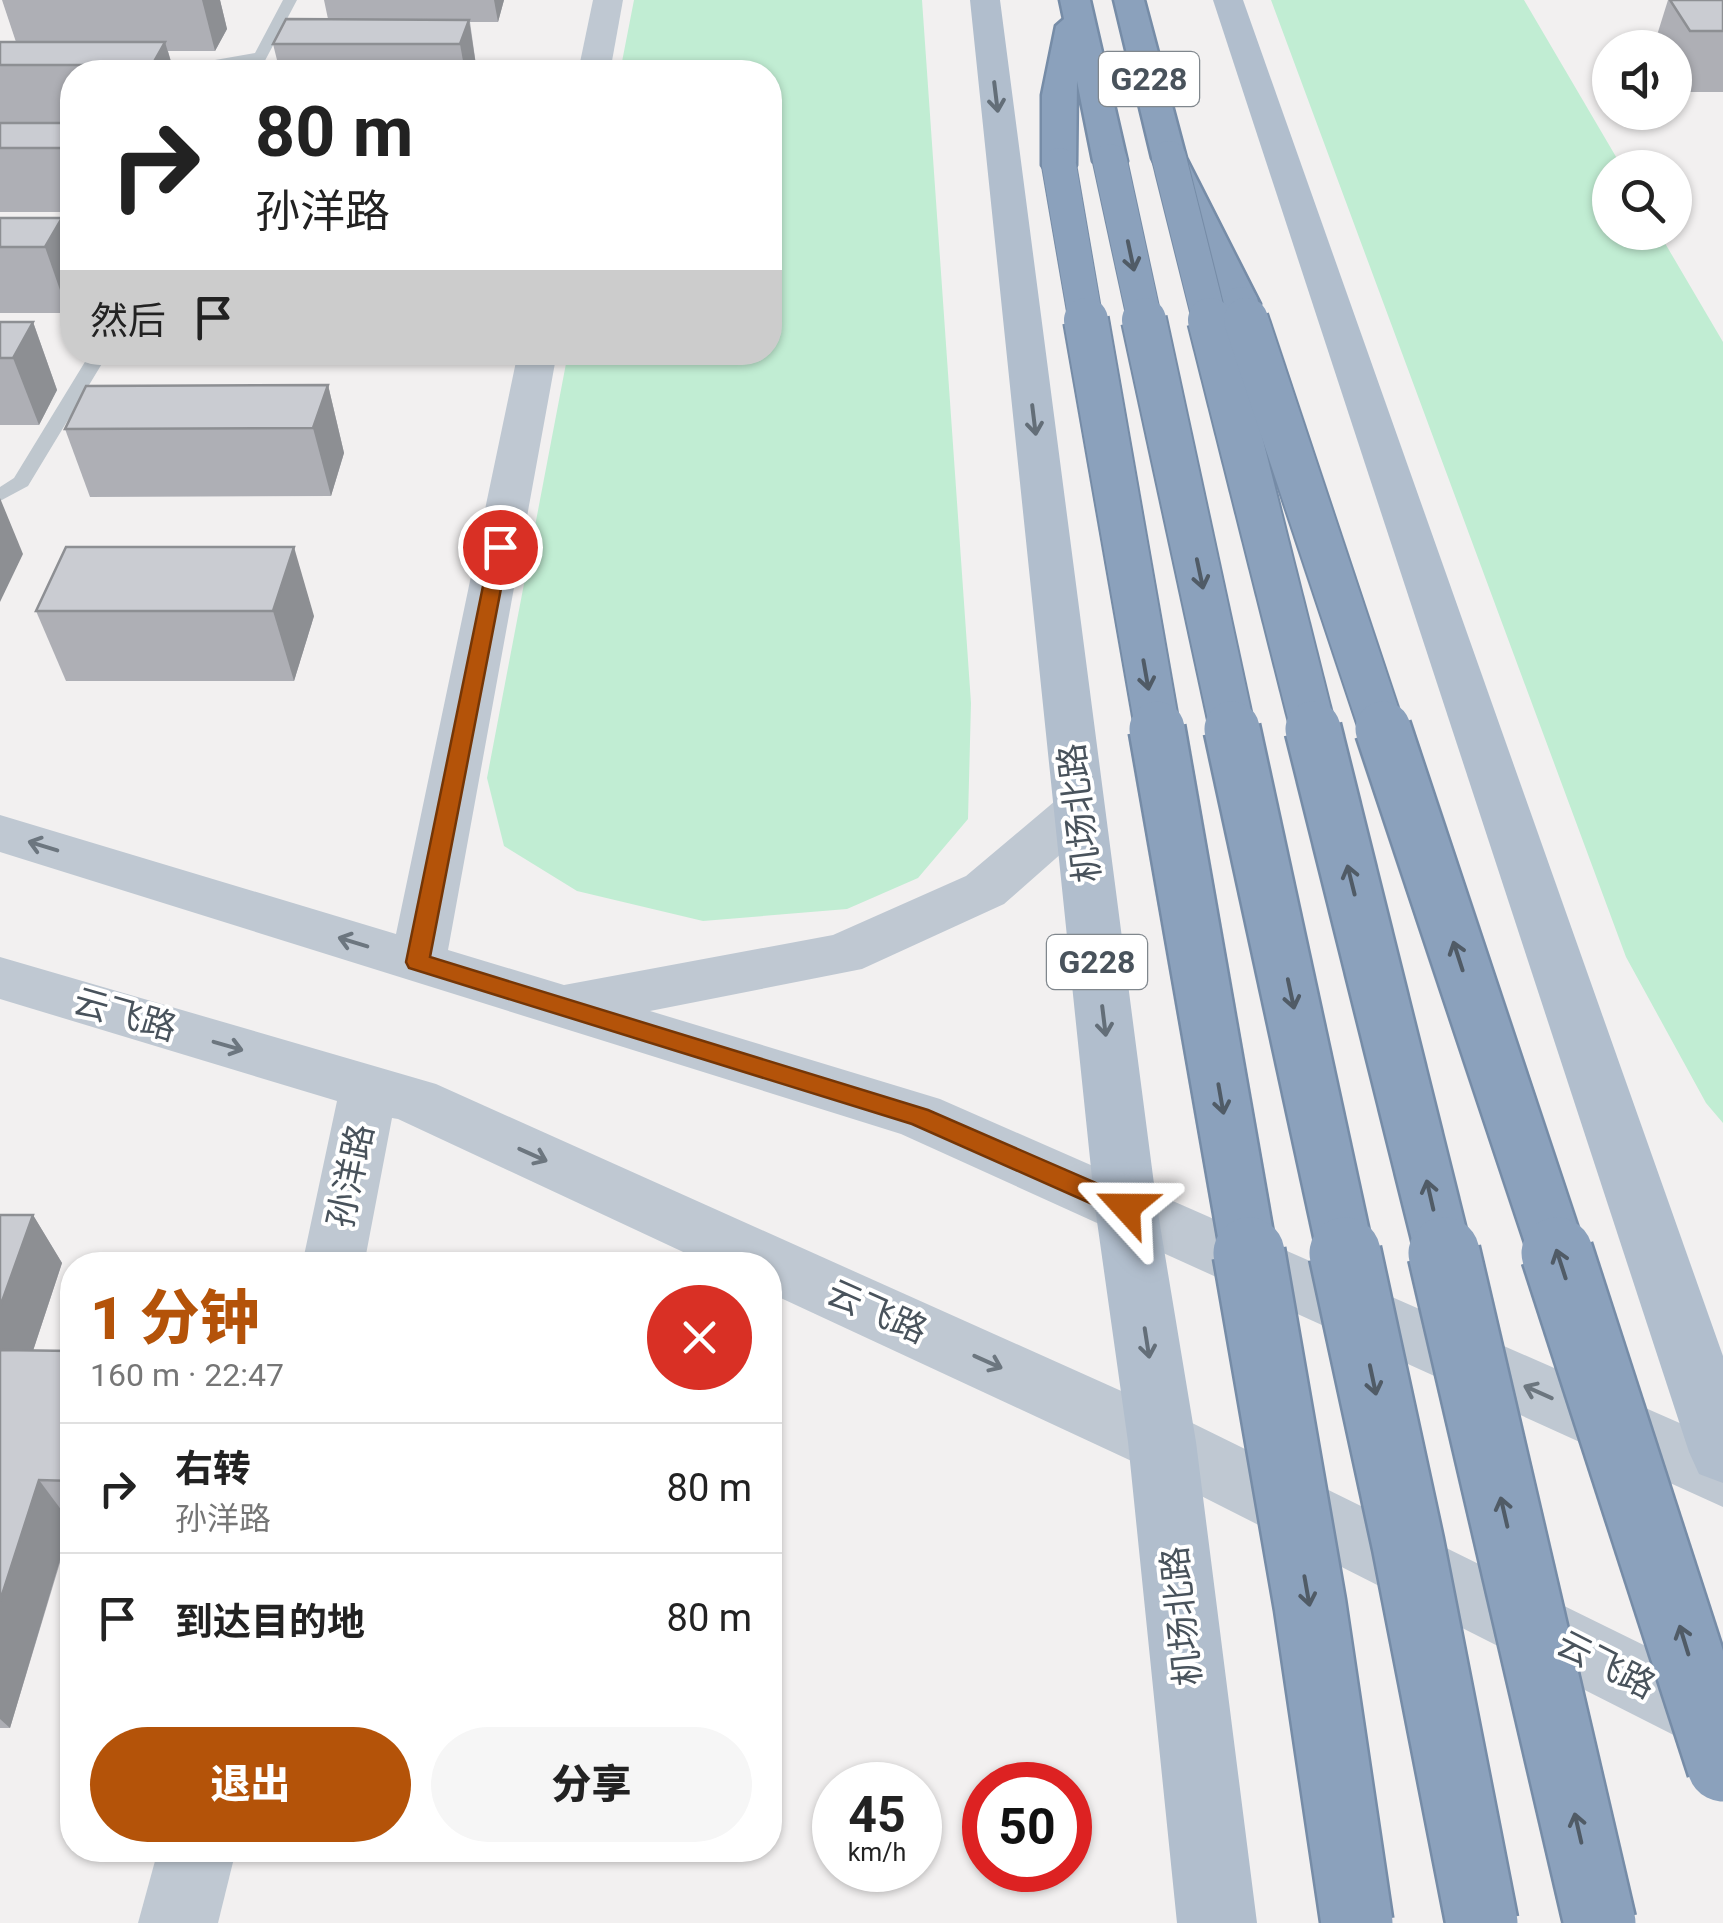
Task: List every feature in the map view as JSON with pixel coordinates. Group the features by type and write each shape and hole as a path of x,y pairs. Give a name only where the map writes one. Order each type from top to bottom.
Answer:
{"highway":[{"name":"G228","path":"1129,0 1169,158"},
{"name":"G228","path":"1075,2 1084,163"},
{"path":"1075,2 1058,95 1084,163 1408,1544 1482,1923"},
{"path":"1169,158 1241,304 1660,1560 1723,1766"},
{"path":"1169,158 1421,1155 1600,1923"},
{"path":"1084,163 1358,1923"}],"main road":[{"path":"596,60 608,0"},
{"name":"机场北路","path":"985,0 1126,1207 1162,1442 1217,1923"},
{"name":"G228","path":"1228,0 1723,1452"},
{"path":"418,962 535,365"},
{"path":"560,1006 843,954 986,890 1079,809"},
{"path":"0,833 919,1116 1723,1475"},
{"name":"云飞路","path":"0,978 414,1101 745,1252"},
{"name":"孙洋路","path":"335,1252 369,1087"},
{"name":"云飞路","path":"782,1269 1162,1442 1723,1723"},
{"path":"178,1923 194,1862"}],"lane":[{"path":"259,60 290,0"},
{"path":"238,60 261,56"},
{"path":"0,495 21,482 92,365"}],"green space":[{"path":"634,0 922,0 971,703 968,819 918,878 847,909 703,921 577,891 504,846 487,778 566,365 782,365 782,60 622,60"},
{"path":"1271,0 1524,0 1592,116 1592,130 1600,130 1612,150 1592,150 1592,250 1669,250 1723,342 1723,1123 1706,1103 1626,957"}],"building":[{"path":"1670,0 1723,0 1723,31 1689,30"},
{"path":"286,19 469,20 460,44 273,44"},
{"path":"0,42 165,42 155,60 60,60 60,65 0,65"},
{"path":"0,123 60,123 60,148 0,148"},
{"path":"0,218 60,218 45,247 0,247"},
{"path":"0,322 33,322 13,358 0,358"},
{"path":"328,385 313,428 65,429 86,386"},
{"path":"66,547 294,547 273,611 36,611"},
{"path":"0,1215 33,1215 0,1307"},
{"path":"0,1350 60,1351 60,1481 39,1480 0,1601"}],"route":[{"path":"500,547 418,962 919,1116 1126,1207"}]}
